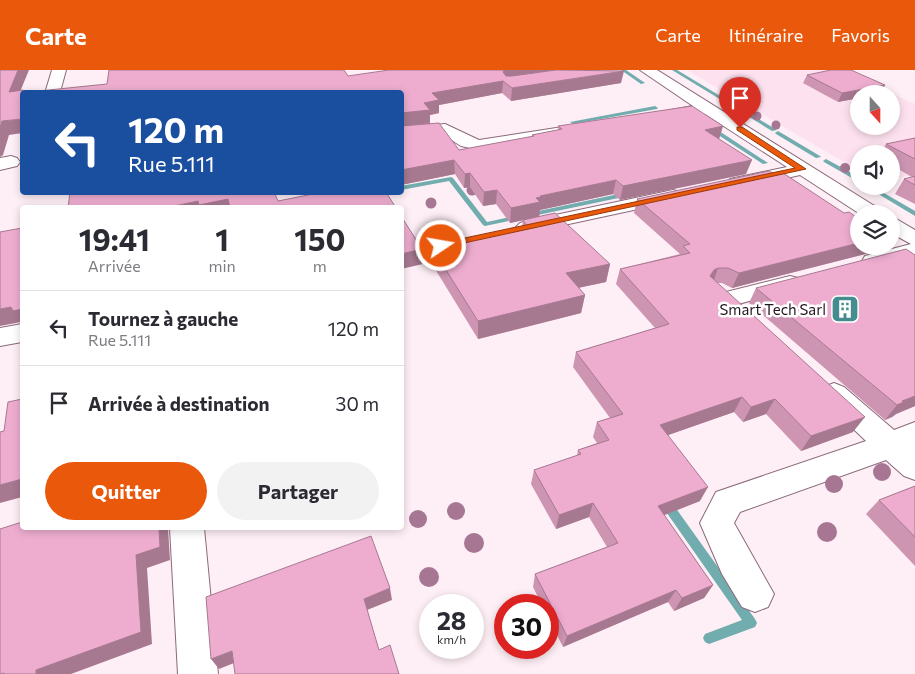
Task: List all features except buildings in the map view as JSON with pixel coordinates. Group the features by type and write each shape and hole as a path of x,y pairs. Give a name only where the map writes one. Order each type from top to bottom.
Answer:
{"street":[{"path":"54,90 59,70"},
{"path":"647,70 860,205"},
{"path":"642,119 709,108"},
{"path":"404,133 445,129 467,142 479,145 584,128"},
{"path":"510,231 802,169"},
{"path":"900,230 915,239"},
{"path":"849,267 915,250"},
{"path":"749,319 722,295 811,277"},
{"path":"0,338 20,333"},
{"path":"816,378 904,439 915,467"},
{"path":"755,594 735,562 717,523 728,502 904,439"},
{"path":"187,530 198,674"}],"shaded area":[{"path":"687,70 841,70 874,85 850,85 850,135 900,135 900,97 915,104 915,174 900,178 900,145 850,145 850,166"}],"waterway":[{"path":"623,70 643,83"},
{"path":"674,70 774,130"},
{"path":"573,122 655,108"},
{"path":"711,128 765,163"},
{"path":"778,133 818,157"},
{"path":"826,161 850,175"},
{"path":"404,187 451,179 485,224 628,194"},
{"path":"884,195 915,214"},
{"path":"666,503 751,623 709,638"}],"place":[{"name":"Smart Tech Sarl","path":"845,309"}],"route":[{"path":"441,246 802,169 740,128"}]}
